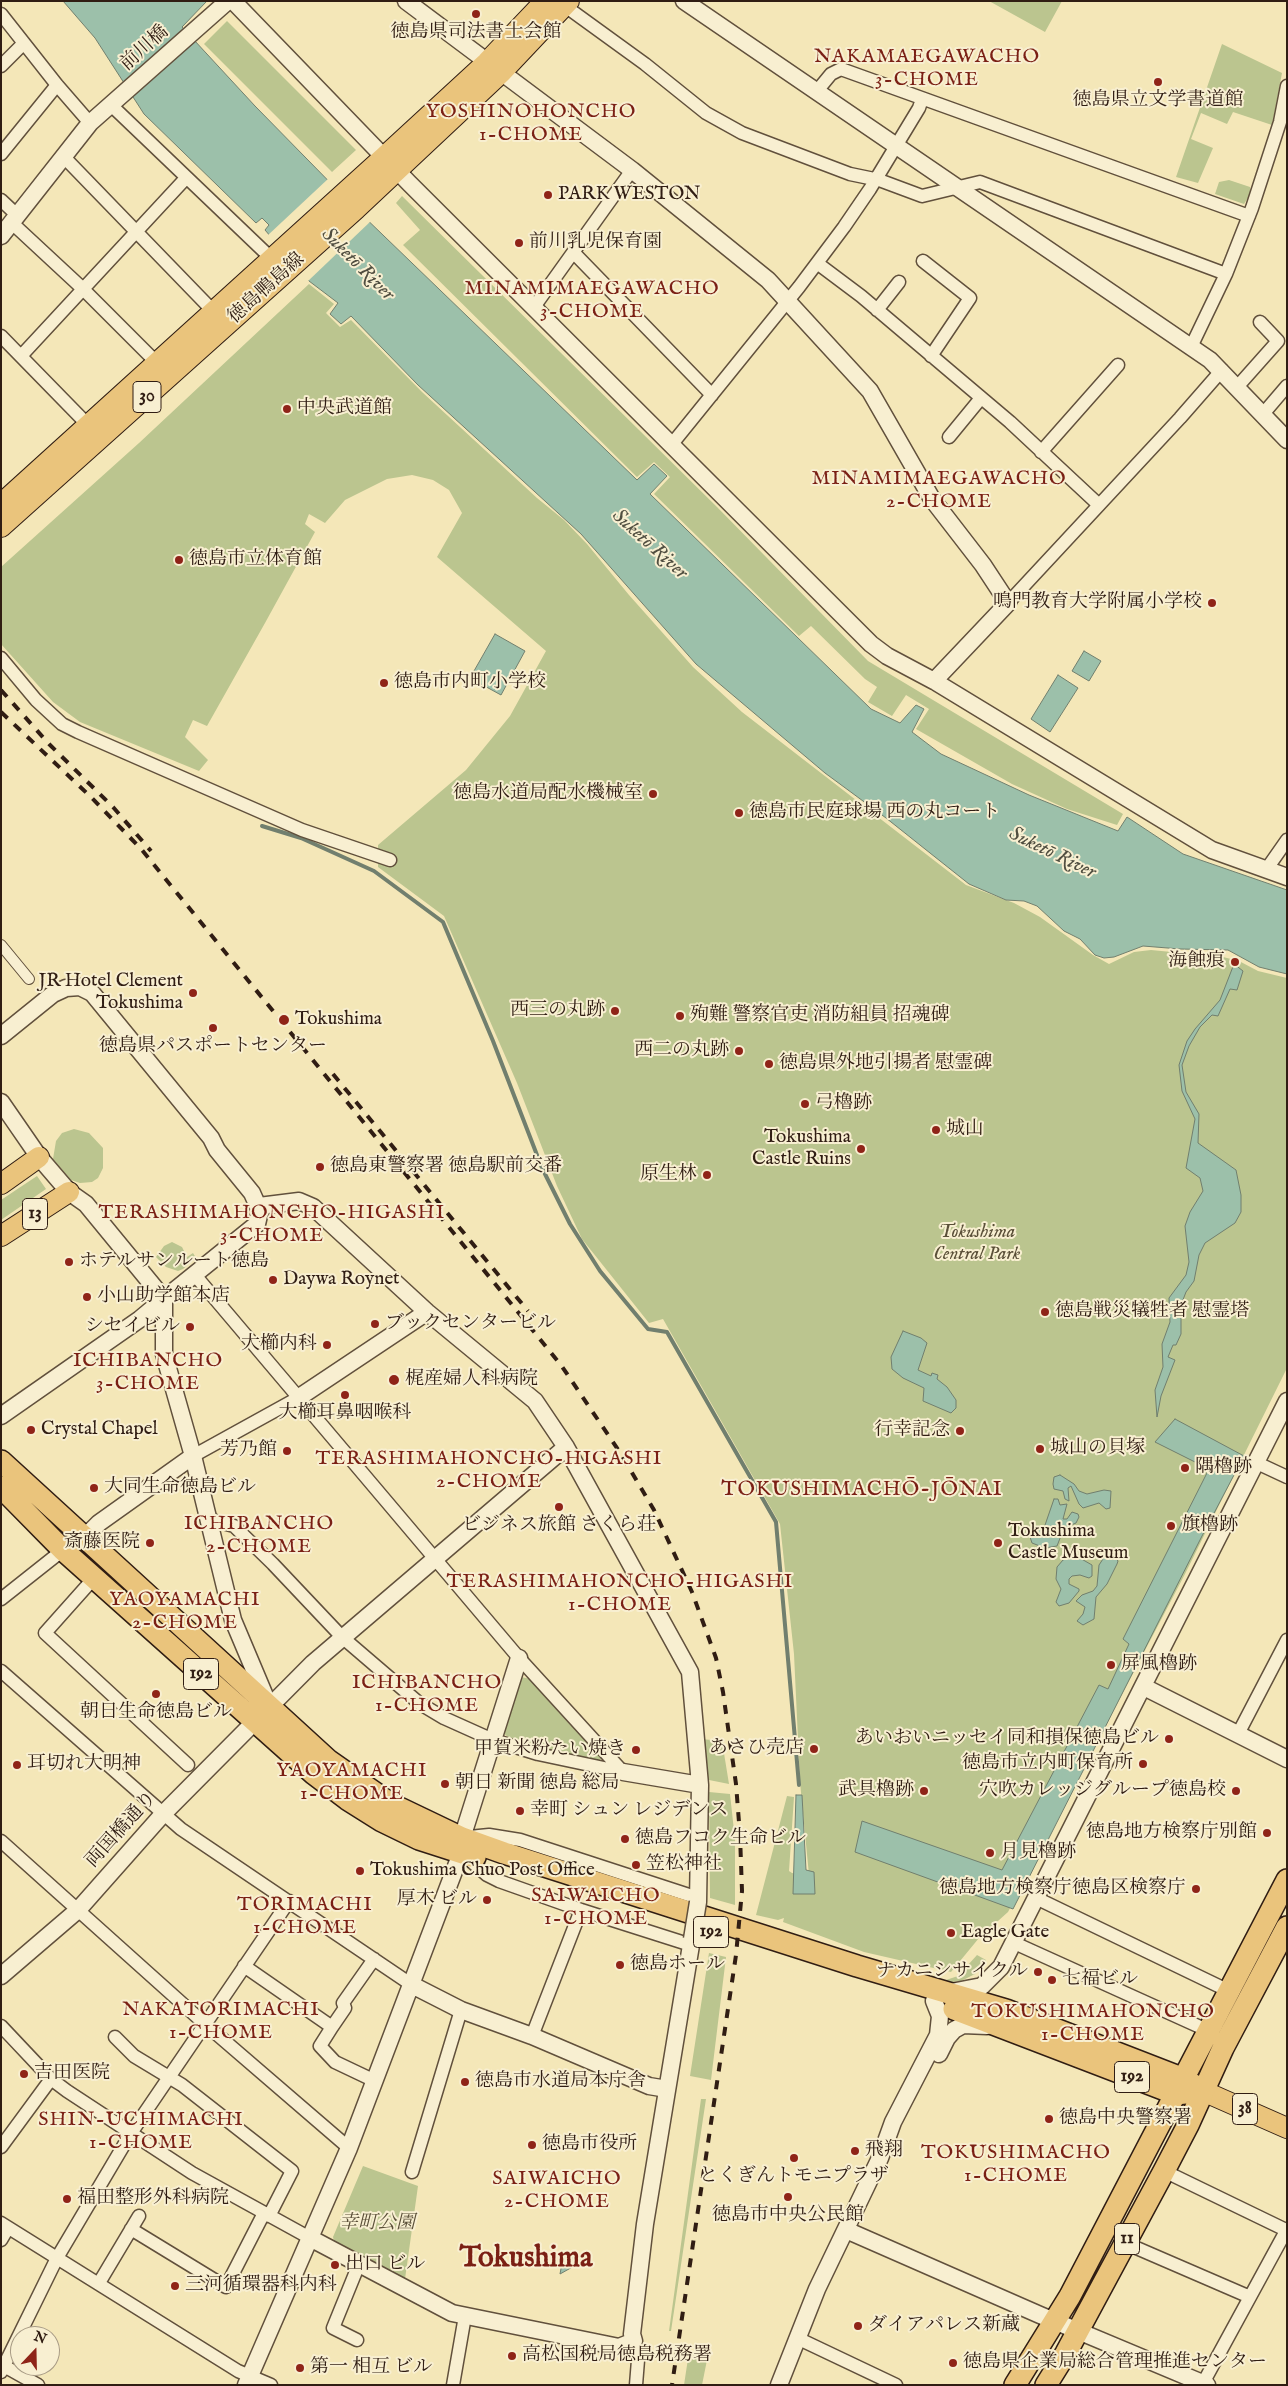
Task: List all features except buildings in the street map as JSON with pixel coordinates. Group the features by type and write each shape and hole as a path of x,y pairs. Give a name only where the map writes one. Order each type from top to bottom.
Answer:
{"highway":[{"name":"192","path":"1,1461 84,1538 262,1714 314,1774 347,1799 382,1821 412,1835 504,1854 940,1997 1006,2010 1180,2086"},
{"name":"192","path":"1,1487 63,1550 94,1578 262,1714"},
{"name":"11","path":"1015,2385 1055,2321 1287,1880"},
{"name":"11","path":"1046,2385 1066,2353 1164,2171 1223,2048 1287,1926"},
{"name":"192","path":"940,1997 1002,2028 1180,2086 1204,2091"}],"main road":[{"name":"徳島鴨島線","path":"1,527 163,369 281,259 390,164 560,3"},
{"name":"徳島鴨島線","path":"1,504 88,425 163,369 214,312 281,259"},
{"name":"13","path":"1,1184 39,1157"},
{"name":"13","path":"1,1236 69,1192"},
{"name":"38","path":"1204,2091 1287,2128"}],"street":[{"name":"前川橋","path":"1,236 90,123 228,1"},
{"path":"233,1 390,164 871,644 887,656 934,681 1212,850 1287,877"},
{"path":"406,1 632,170 768,280 786,302 870,391 932,499 984,565 1008,603"},
{"path":"684,1 1191,347 1222,370 1287,440"},
{"path":"560,3 645,64 706,113 750,137 850,174 876,179 922,196 946,191 957,186 980,182 1226,274"},
{"path":"1,14 57,85 90,123"},
{"path":"1,66 24,43"},
{"path":"817,91 831,74 841,69 1249,216"},
{"path":"1,154 57,85"},
{"path":"1191,347 1226,274 1284,124 1287,86"},
{"path":"672,444 817,263 876,179 919,108 922,99"},
{"path":"116,101 186,178 281,259"},
{"path":"63,156 214,312"},
{"path":"534,307 632,170"},
{"path":"21,356 186,178"},
{"path":"1,200 15,220 163,369"},
{"path":"574,253 712,395"},
{"path":"923,261 970,298 931,356"},
{"path":"817,263 877,310 981,398 1099,505"},
{"path":"877,310 899,282"},
{"path":"1238,386 1278,341 1260,322"},
{"path":"1,336 88,425"},
{"path":"1041,452 1118,365"},
{"path":"934,681 1180,418 1222,370"},
{"path":"1264,414 1287,386"},
{"path":"949,437 981,398"},
{"path":"1,658 36,700 62,724 302,830 390,860"},
{"path":"1266,870 1287,840"},
{"path":"1,945 29,978"},
{"path":"1,1036 53,994 74,986 87,990 104,1007 211,1138 216,1150 252,1192 259,1206 259,1217 256,1224 140,1320 1,1416"},
{"path":"1,1102 39,1157 69,1192 86,1204 164,1299 164,1354 193,1456 233,1620 262,1714"},
{"path":"259,1206 299,1201 313,1207 427,1312 535,1401 566,1447 690,1672 700,1785 698,1900 645,2224 632,2334 638,2360 636,2385"},
{"path":"194,1274 519,1658 622,1772"},
{"path":"84,1538 99,1523 193,1456 298,1398 427,1312"},
{"path":"779,2385 797,2338 880,2158 893,2122 938,2035 940,1997 982,1986 995,1975 1144,1687 1287,1401"},
{"name":"両国橋通り","path":"1,1976 78,1910 163,1814 342,1637 566,1447"},
{"path":"1257,1463 1287,1477"},
{"path":"208,1519 234,1526 342,1637 419,1703 444,1718 492,1740 538,1754 622,1772 700,1785"},
{"path":"1,1599 63,1550"},
{"path":"94,1578 44,1633 188,1765"},
{"path":"1238,1734 1287,1640"},
{"path":"248,2380 349,2148 412,1985 461,1845 519,1658"},
{"path":"1,1671 181,1829 412,1985 461,2010 532,2036 649,2086 667,2089"},
{"path":"1144,1687 1287,1759"},
{"path":"461,1845 490,1835 520,1840 698,1900"},
{"path":"1,1840 205,2024 349,2148"},
{"path":"461,1845 487,1875 499,1881 581,1910 692,1942"},
{"path":"1036,1898 1229,1991"},
{"path":"38,2385 3,2369 57,2258 131,2133 289,1901"},
{"path":"532,2036 581,1910"},
{"path":"1021,1946 1209,2031"},
{"path":"374,1959 344,2003 345,2008 320,2046 335,2062 375,2081"},
{"path":"244,1966 332,2027"},
{"path":"412,2172 461,2010"},
{"path":"880,2158 901,2127 947,2038 954,2030 963,2025 1002,2028"},
{"path":"1,2026 51,2079 192,2173 446,2310 465,2316 619,2348 634,2341"},
{"path":"115,2038 134,2056 182,2085 225,2116 292,2171 223,2290 131,2229"},
{"path":"1,2147 51,2079"},
{"path":"846,2230 1204,2384 1286,2230 1164,2171"},
{"path":"99,2283 139,2216"},
{"path":"1,2240 5,2226 99,2283 248,2380 271,2385"},
{"path":"1125,2243 1250,2296"},
{"path":"357,2340 332,2328 359,2264"},
{"path":"453,2385 465,2316"},
{"path":"797,2338 896,2385"}],"green space":[{"path":"989,1 1062,1 1045,32"},
{"path":"227,21 356,150 332,172 204,44"},
{"path":"1222,44 1282,73 1272,125 1233,112 1227,124 1201,113 1191,139 1213,148 1198,183 1176,177"},
{"path":"1229,180 1250,187 1251,193 1244,204 1215,194 1219,182"},
{"path":"402,196 717,507 868,661 1123,814 1117,825 1067,809 1012,784 916,729 929,709 906,695 892,716 868,702 877,687 865,679 811,626 799,636 654,494 670,477 654,462 637,477 403,245 420,230 396,203"},
{"name":"Tokushima Central Park","path":"309,284 334,304 326,313 340,327 351,320 422,392 537,498 564,520 693,667 742,712 966,885 1014,903 1040,917 1093,955 1109,964 1134,952 1151,950 1223,957 1239,961 1258,971 1287,978 1287,1368 1185,1574 1008,1912 979,1938 951,1972 864,1952 783,1922 784,1918 778,1920 756,1915 787,1796 794,1797 789,1871 809,1875 800,1782 794,1654 780,1524 663,1319 649,1323 582,1239 557,1186 517,1083 444,916 378,867 378,845 466,770 510,716 546,651 437,557 462,513 449,490 433,480 412,475 387,479 345,500 325,523 309,514 305,524 315,532 265,623 207,726 193,720 185,737 208,760 199,771 80,722 53,702 1,644 1,567 139,443"},
{"path":"74,1129 89,1133 103,1148 103,1168 98,1178 92,1182 80,1183 71,1180 53,1159 56,1141 62,1133"},
{"path":"37,1176 46,1189 1,1220 1,1200"},
{"path":"172,1242 182,1247 187,1257 193,1253 196,1258 178,1271 166,1267 156,1257 164,1246"},
{"path":"521,1677 531,1679 601,1756 601,1759 598,1761 514,1742 502,1732"},
{"path":"701,1739 722,1741 729,1784 704,1779"},
{"path":"709,1792 730,1794 735,1840 735,1905 710,1898"},
{"path":"709,1953 726,1957 711,2080 690,2076"},
{"path":"977,1955 986,1960 975,1974 961,1981 943,1983 943,1981 958,1976"},
{"path":"701,2099 706,2099 671,2331 669,2331"},
{"name":"幸町公園","path":"363,2166 418,2186 405,2279 334,2241 333,2237"},
{"path":"689,2352 708,2355 702,2385 684,2385"}],"water":[{"name":"Suketō River","path":"63,1 207,1 182,27 255,106 356,209 637,480 654,464 667,476 650,494 871,709 900,723 916,705 924,709 912,732 941,754 1029,795 1118,831 1127,817 1183,854 1287,890 1287,974 1259,967 1228,950 1143,946 1114,957 1104,958 1095,955 1080,939 1064,931 1037,906 1024,901 1006,900 969,884 886,818 825,773 696,664 581,534 418,385 351,316 341,324 330,314 338,303 309,281 265,230 269,225 262,218 256,223 144,114 95,38"},
{"path":"495,634 525,651 501,695 470,678"},
{"path":"1084,651 1101,661 1089,681 1072,671"},
{"path":"1058,675 1078,688 1050,732 1031,719"},
{"path":"1234,964 1243,971 1237,990 1230,989 1218,1016 1212,1015 1200,1027 1189,1046 1182,1065 1186,1092 1199,1114 1198,1143 1236,1170 1241,1195 1241,1212 1235,1223 1205,1243 1199,1255 1194,1281 1186,1292 1181,1305 1181,1334 1176,1345 1173,1345 1168,1357 1175,1360 1161,1396 1157,1417 1155,1390 1163,1367 1162,1344 1170,1322 1169,1298 1186,1275 1189,1262 1185,1226 1190,1212 1203,1191 1200,1178 1186,1168 1195,1119 1182,1091 1179,1065 1187,1041 1220,1000"},
{"path":"903,1331 921,1338 927,1343 918,1370 931,1376 932,1373 938,1375 937,1379 947,1387 956,1400 956,1408 951,1413 923,1401 924,1388 903,1378 892,1369 891,1357"},
{"path":"1175,1419 1244,1456 1013,1909 961,1890 959,1895 955,1893 957,1889 855,1852 862,1821 1002,1870 1099,1685 1108,1689 1129,1644 1123,1639 1209,1469 1155,1442"},
{"path":"1060,1475 1074,1484 1079,1491 1087,1494 1104,1490 1111,1491 1110,1508 1106,1509 1099,1503 1083,1508 1079,1504 1071,1486 1068,1488 1069,1501 1065,1499 1063,1491 1054,1489 1054,1477"},
{"path":"1054,1499 1058,1499 1060,1505 1067,1504 1063,1519 1067,1519 1072,1512 1078,1514 1079,1517 1076,1523 1064,1528 1057,1546 1045,1548 1032,1543 1029,1534 1033,1526 1041,1530 1044,1528"},
{"path":"1111,1552 1118,1561 1117,1564 1107,1584 1096,1597 1094,1619 1083,1625 1077,1621 1083,1614 1085,1607 1076,1601 1082,1595 1093,1591 1097,1586 1099,1565 1107,1553"},
{"path":"1071,1556 1078,1557 1092,1565 1092,1576 1089,1578 1080,1575 1072,1576 1069,1579 1069,1584 1079,1589 1079,1591 1069,1603 1059,1606 1056,1602 1061,1589 1056,1579 1057,1567 1063,1560"},
{"path":"796,1795 802,1795 806,1870 814,1872 815,1894 793,1894"},
{"path":"573,2255 585,2257 585,2260 560,2274 562,2263"}],"pier":[{"path":"329,178 371,221 307,282 267,236"}],"waterway":[{"path":"262,826 301,838 374,871 443,922 493,1041 542,1168 570,1224 600,1271 648,1329 667,1332 776,1522 799,1785"}],"railway":[{"path":"1,690 49,744 113,807 151,851"},
{"path":"1,712 92,798 142,850 561,1365 621,1454 654,1510 692,1592 716,1658 723,1692 736,1784 742,1891 736,1955 672,2385"},
{"path":"333,1074 528,1311"}],"place":[{"name":"徳島県司法書士会館","path":"476,14"},
{"name":"徳島県立文学書道館","path":"1158,82"},
{"name":"PARK WESTON","path":"548,195"},
{"name":"前川乳児保育園","path":"519,243"},
{"name":"中央武道館","path":"287,409"},
{"name":"徳島市立体育館","path":"179,560"},
{"name":"鳴門教育大学附属小学校","path":"1212,603"},
{"name":"徳島市内町小学校","path":"384,683"},
{"name":"徳島水道局配水機械室","path":"653,794"},
{"name":"徳島市民庭球場 西の丸コート","path":"739,813"},
{"name":"海蝕痕","path":"1235,962"},
{"name":"JR Hotel Clement Tokushima","path":"193,993"},
{"name":"西三の丸跡","path":"615,1011"},
{"name":"殉難 警察官吏 消防組員 招魂碑","path":"680,1016"},
{"name":"Tokushima","path":"284,1020"},
{"name":"徳島県パスポートセンター","path":"213,1028"},
{"name":"西二の丸跡","path":"739,1051"},
{"name":"徳島県外地引揚者 慰霊碑","path":"769,1064"},
{"name":"弓櫓跡","path":"805,1104"},
{"name":"城山","path":"936,1130"},
{"name":"Tokushima Castle Ruins","path":"861,1149"},
{"name":"徳島東警察署 徳島駅前交番","path":"320,1167"},
{"name":"原生林","path":"707,1175"},
{"name":"ホテルサンルート徳島","path":"69,1262"},
{"name":"Daywa Roynet","path":"273,1280"},
{"name":"小山助学館本店","path":"87,1297"},
{"name":"徳島戦災犠牲者 慰霊塔","path":"1045,1312"},
{"name":"ブックセンタービル","path":"375,1324"},
{"name":"シセイビル","path":"190,1327"},
{"name":"大櫛内科","path":"327,1345"},
{"name":"梶産婦人科病院","path":"394,1380"},
{"name":"大櫛耳鼻咽喉科","path":"345,1395"},
{"name":"Crystal Chapel","path":"31,1430"},
{"name":"行幸記念","path":"960,1431"},
{"name":"城山の貝塚","path":"1040,1449"},
{"name":"芳乃館","path":"287,1451"},
{"name":"隅櫓跡","path":"1185,1468"},
{"name":"大同生命徳島ビル","path":"94,1488"},
{"name":"ビジネス旅館 さくら荘","path":"559,1507"},
{"name":"旗櫓跡","path":"1171,1526"},
{"name":"斎藤医院","path":"150,1543"},
{"name":"Tokushima Castle Museum","path":"998,1543"},
{"name":"屏風櫓跡","path":"1111,1665"},
{"name":"朝日生命徳島ビル","path":"156,1694"},
{"name":"あいおいニッセイ同和損保徳島ビル","path":"1169,1739"},
{"name":"あさひ売店","path":"814,1749"},
{"name":"甲賀米粉たい焼き","path":"636,1750"},
{"name":"徳島市立内町保育所","path":"1143,1764"},
{"name":"耳切れ大明神","path":"17,1765"},
{"name":"朝日 新聞 徳島 総局","path":"445,1784"},
{"name":"武具櫓跡","path":"924,1791"},
{"name":"穴吹カレッジグループ徳島校","path":"1236,1791"},
{"name":"幸町 シュン レジデンス","path":"520,1811"},
{"name":"徳島地方検察庁別館","path":"1267,1833"},
{"name":"徳島フコク生命ビル","path":"625,1839"},
{"name":"月見櫓跡","path":"990,1853"},
{"name":"笠松神社","path":"636,1865"},
{"name":"Tokushima Chuo Post Office","path":"360,1871"},
{"name":"徳島地方検察庁徳島区検察庁","path":"1196,1889"},
{"name":"厚木 ビル","path":"487,1900"},
{"name":"Eagle Gate","path":"951,1933"},
{"name":"徳島ホール","path":"620,1965"},
{"name":"ナカニシサイクル","path":"1038,1972"},
{"name":"七福ビル","path":"1052,1980"},
{"name":"吉田医院","path":"24,2074"},
{"name":"徳島市水道局本庁舎","path":"465,2082"},
{"name":"徳島中央警察署","path":"1049,2119"},
{"name":"徳島市役所","path":"532,2145"},
{"name":"飛翔","path":"855,2151"},
{"name":"とくぎんトモニプラザ","path":"794,2158"},
{"name":"徳島市中央公民館","path":"788,2197"},
{"name":"福田整形外科病院","path":"67,2199"},
{"name":"出口 ビル","path":"335,2265"},
{"name":"三河循環器科内科","path":"175,2286"},
{"name":"ダイアパレス新蔵","path":"858,2326"},
{"name":"高松国税局徳島税務署","path":"512,2356"},
{"name":"徳島県企業局総合管理推進センター","path":"953,2363"},
{"name":"第一 相互 ビル","path":"300,2368"}],"district":[{"name":"NAKAMAEGAWACHO 3-CHOME","path":"927,70"},
{"name":"YOSHINOHONCHO 1-CHOME","path":"531,124"},
{"name":"MINAMIMAEGAWACHO 3-CHOME","path":"592,302"},
{"name":"MINAMIMAEGAWACHO 2-CHOME","path":"939,492"},
{"name":"TERASHIMAHONCHO-HIGASHI 3-CHOME","path":"272,1226"},
{"name":"ICHIBANCHO 3-CHOME","path":"148,1374"},
{"name":"TERASHIMAHONCHO-HIGASHI 2-CHOME","path":"489,1472"},
{"name":"TOKUSHIMACHŌ-JŌNAI","path":"862,1491"},
{"name":"ICHIBANCHO 2-CHOME","path":"259,1536"},
{"name":"TERASHIMAHONCHO-HIGASHI 1-CHOME","path":"620,1594"},
{"name":"YAOYAMACHI 2-CHOME","path":"185,1612"},
{"name":"ICHIBANCHO 1-CHOME","path":"427,1696"},
{"name":"YAOYAMACHI 1-CHOME","path":"352,1784"},
{"name":"SAIWAICHO 1-CHOME","path":"596,1908"},
{"name":"TORIMACHI 1-CHOME","path":"305,1918"},
{"name":"NAKATORIMACHI 1-CHOME","path":"221,2022"},
{"name":"TOKUSHIMAHONCHO 1-CHOME","path":"1093,2024"},
{"name":"SHIN-UCHIMACHI 1-CHOME","path":"141,2132"},
{"name":"TOKUSHIMACHO 1-CHOME","path":"1016,2166"},
{"name":"SAIWAICHO 2-CHOME","path":"557,2192"},
{"name":"Tokushima","path":"526,2260"}]}
